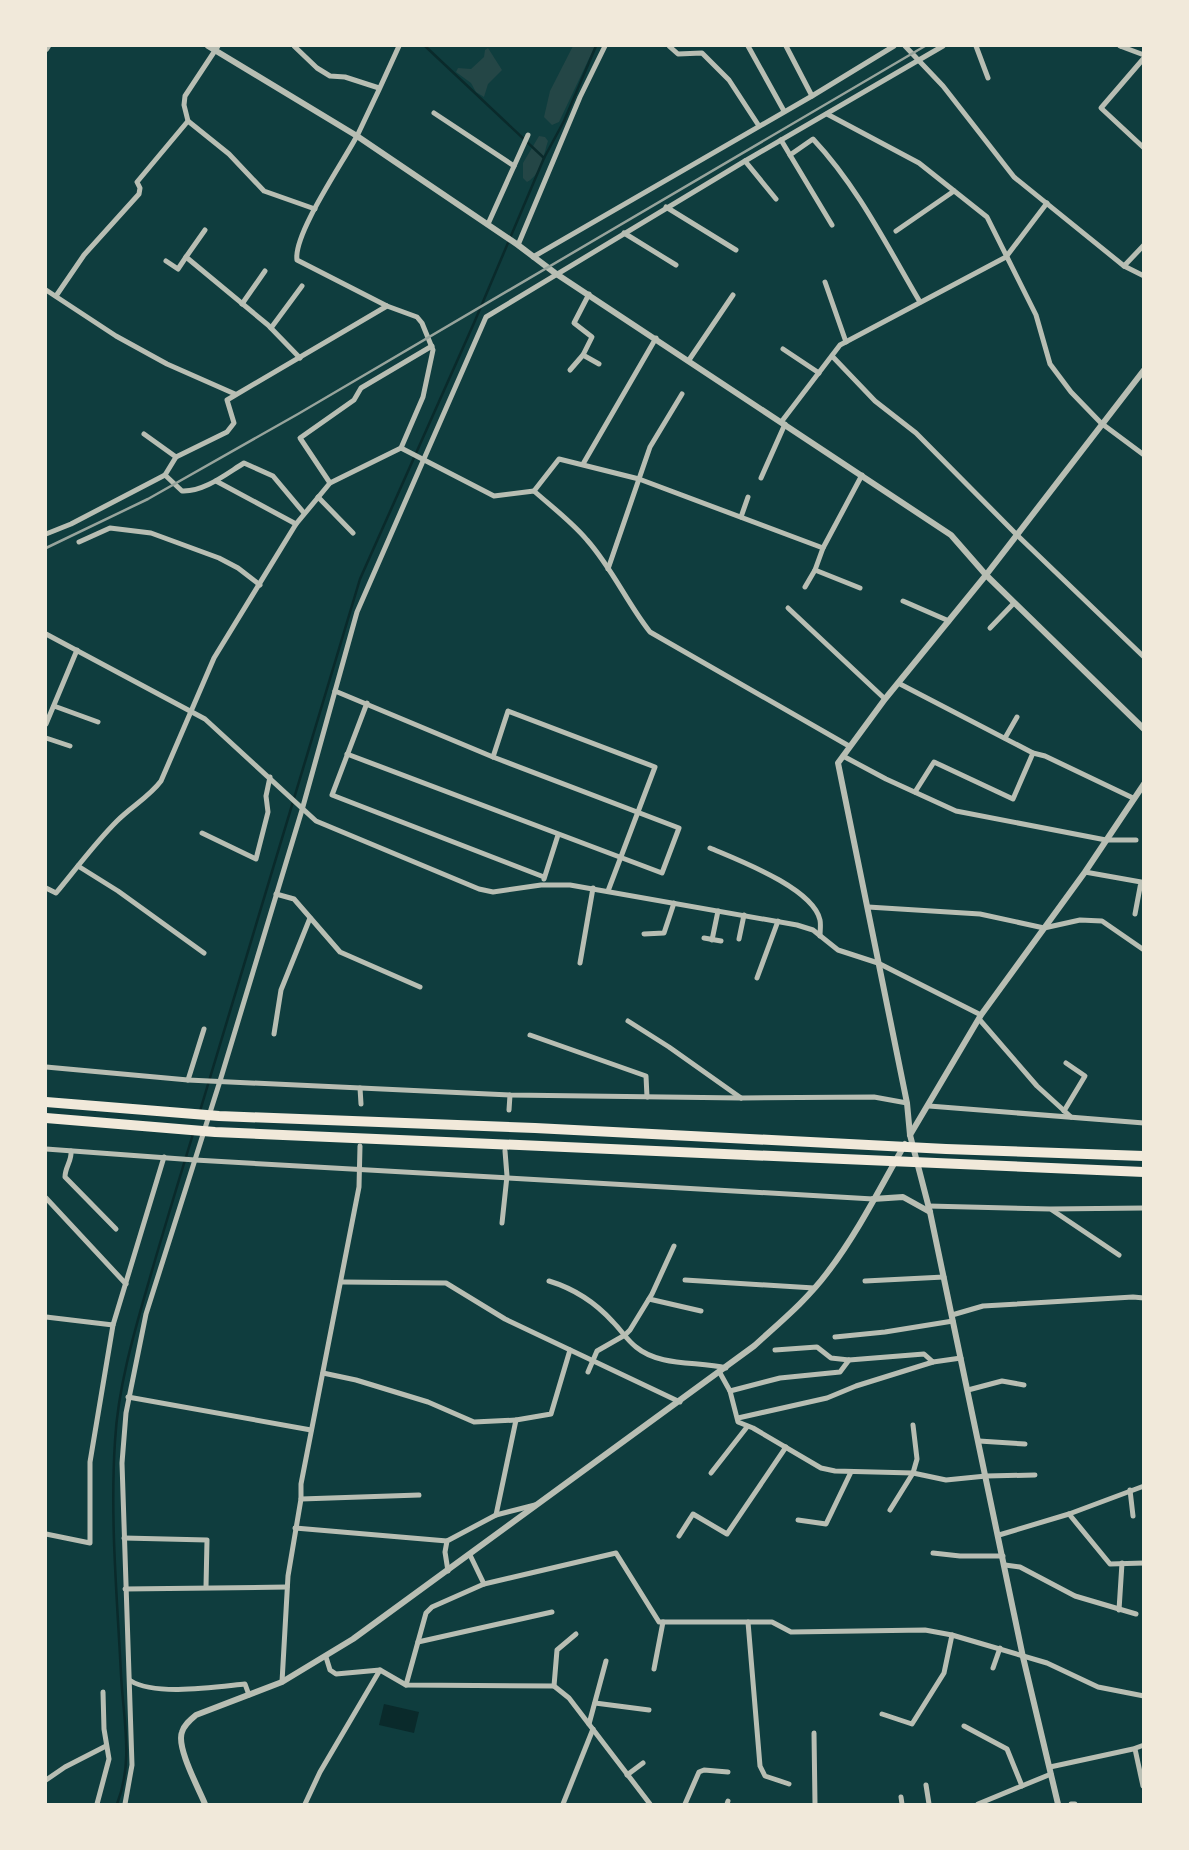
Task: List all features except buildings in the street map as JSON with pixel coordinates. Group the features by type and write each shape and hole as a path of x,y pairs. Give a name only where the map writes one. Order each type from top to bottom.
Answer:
{"highway":[{"path":"46,1102 219,1116 549,1128 946,1149 1143,1156"},
{"path":"46,1118 215,1132 1143,1172"}],"street":[{"path":"294,46 317,68 330,76 345,77 379,88"},
{"path":"46,888 56,893 115,823 139,800 150,795 162,780 214,658 296,524 330,484 401,448 423,397 433,350 417,317 387,306 297,260 296,251 357,136 400,46"},
{"path":"518,245 580,97 605,46"},
{"path":"669,46 678,54 702,53 729,80 758,126"},
{"path":"748,46 784,111"},
{"path":"786,46 812,96"},
{"path":"533,257 894,46"},
{"path":"905,46 943,86 1006,168 1124,266 1143,276"},
{"path":"125,1804 132,1765 122,1462 128,1398 146,1314 302,810 357,612 486,317 745,160 943,46"},
{"path":"976,46 988,78"},
{"path":"1120,46 1143,56 1101,108 1143,148"},
{"path":"316,209 264,191 229,154 188,121 185,96 213,47 357,136 555,273 951,535 986,575 1143,729"},
{"path":"434,113 514,166"},
{"path":"826,114 919,163 986,218 1036,315 1050,364 1071,392 1101,422 1143,456"},
{"path":"56,296 83,256 139,194 137,182 188,121"},
{"path":"491,227 528,135"},
{"path":"790,155 813,139 834,162 853,187 920,302"},
{"path":"781,140 832,225"},
{"path":"745,160 776,199"},
{"path":"896,231 954,191"},
{"path":"761,478 784,422 840,345 1006,257 1047,203"},
{"path":"666,207 736,250"},
{"path":"166,261 178,269 205,230"},
{"path":"624,233 676,265"},
{"path":"1124,266 1143,245"},
{"path":"186,257 271,328 300,358"},
{"path":"242,304 265,271"},
{"path":"825,282 846,342"},
{"path":"271,328 302,286"},
{"path":"46,290 116,336 167,364 235,394"},
{"path":"570,370 583,355 592,337 574,323 589,294"},
{"path":"689,360 733,295"},
{"path":"46,534 165,475 176,457 227,432 234,423 227,400 387,306"},
{"path":"583,464 656,338"},
{"path":"330,484 300,439 354,400 361,388 432,346"},
{"path":"783,349 819,373"},
{"path":"583,355 599,364"},
{"path":"832,356 876,401 916,433 1143,657"},
{"path":"1058,1804 1023,1657 929,1209 910,1135 907,1102 838,763 885,699 900,684 986,575 1143,370"},
{"path":"608,569 650,447 682,394"},
{"path":"144,434 176,457"},
{"path":"401,448 494,496 534,491 559,460 583,464 639,479 823,548"},
{"path":"165,475 182,491 190,492 215,481 244,463 273,476 304,513"},
{"path":"805,587 862,475"},
{"path":"215,481 296,524"},
{"path":"534,491 587,540 630,607 650,632 849,746"},
{"path":"318,497 353,533"},
{"path":"741,517 748,497"},
{"path":"79,542 110,528 151,533 219,558 260,585"},
{"path":"815,570 860,588"},
{"path":"903,601 949,621"},
{"path":"990,628 1014,603"},
{"path":"788,608 885,699"},
{"path":"46,646 48,635 205,719 316,821 479,889 493,892 541,885 570,885 778,921 813,930 838,950 878,963 980,1017 1037,1086 1072,1117"},
{"path":"46,724 78,650"},
{"path":"900,684 1033,753 1045,756 1133,798"},
{"path":"335,691 493,757 679,828 662,873 347,754"},
{"path":"367,703 332,795 544,877"},
{"path":"54,706 98,722"},
{"path":"493,757 508,711 655,767 608,891"},
{"path":"1005,738 1017,717"},
{"path":"46,738 71,746"},
{"path":"915,792 934,762 1013,799 1033,753"},
{"path":"842,756 956,811 1106,840 1136,840"},
{"path":"202,833 256,859 268,812 266,796 270,778"},
{"path":"205,1804 181,1745 181,1733 188,1721 196,1715 282,1682 326,1657 723,1370 754,1346 814,1288 840,1255 980,1017 1085,872 1143,784"},
{"path":"541,885 558,835"},
{"path":"710,848 758,868 796,891 820,918 820,936"},
{"path":"78,866 118,891 204,953"},
{"path":"1085,872 1142,882 1135,914"},
{"path":"580,962 593,888"},
{"path":"276,894 294,900 340,952 420,987"},
{"path":"644,934 664,933 674,903"},
{"path":"868,907 980,914 1044,928 1080,920 1102,921 1143,950"},
{"path":"712,940 719,911"},
{"path":"739,939 744,915"},
{"path":"274,1034 282,990 310,918"},
{"path":"757,978 778,921"},
{"path":"704,938 721,941"},
{"path":"628,1021 741,1098"},
{"path":"188,1080 204,1029"},
{"path":"530,1035 646,1076 647,1097"},
{"path":"1064,1111 1085,1076 1066,1063"},
{"path":"46,1068 188,1080 510,1095 874,1097 907,1102"},
{"path":"360,1088 361,1104"},
{"path":"509,1110 510,1095"},
{"path":"929,1106 1143,1124"},
{"path":"282,1682 287,1587 301,1484 342,1282 361,1169 360,1146"},
{"path":"46,1149 873,1199 903,1198 929,1209 1143,1208"},
{"path":"71,1151 72,1161 65,1170 65,1177 116,1230"},
{"path":"502,1223 507,1176 505,1151"},
{"path":"46,1534 90,1543 90,1462 113,1325 164,1157"},
{"path":"46,1198 126,1284"},
{"path":"1050,1209 1119,1255"},
{"path":"588,1372 597,1351 625,1335 649,1299 674,1246"},
{"path":"865,1281 944,1277"},
{"path":"685,1280 814,1288"},
{"path":"549,1281 570,1288 600,1308 635,1347 656,1356 723,1370"},
{"path":"342,1282 446,1283 505,1319 680,1402"},
{"path":"835,1337 885,1332 952,1318 984,1306 1143,1298"},
{"path":"649,1299 701,1311"},
{"path":"46,1317 113,1325"},
{"path":"775,1350 817,1347 831,1357 849,1360 924,1354 933,1362"},
{"path":"323,1373 356,1380 416,1399 474,1422 516,1420 551,1414 570,1350"},
{"path":"738,1418 827,1398 933,1362 961,1358"},
{"path":"730,1391 780,1378 840,1373 849,1360"},
{"path":"723,1370 738,1422 821,1468 851,1472 913,1473 946,1480 1035,1475"},
{"path":"968,1390 1002,1381 1024,1385"},
{"path":"128,1398 311,1430"},
{"path":"496,1515 516,1420"},
{"path":"890,1510 913,1473 917,1459 913,1425"},
{"path":"711,1473 747,1427"},
{"path":"979,1441 1025,1444"},
{"path":"679,1536 693,1514 727,1534 786,1447"},
{"path":"798,1520 826,1524 851,1472"},
{"path":"999,1535 1069,1514 1143,1486"},
{"path":"1130,1490 1133,1516"},
{"path":"300,1499 419,1495"},
{"path":"295,1528 447,1541 496,1515 542,1502"},
{"path":"1069,1514 1110,1564 1143,1563"},
{"path":"124,1538 207,1540 206,1587"},
{"path":"447,1541 445,1552 448,1571"},
{"path":"407,1685 426,1613 432,1606 484,1584 615,1553 659,1622 772,1622 791,1632 926,1630 1000,1648 1047,1663 1098,1687 1143,1696"},
{"path":"933,1553 1003,1556"},
{"path":"470,1555 484,1584"},
{"path":"1119,1610 1122,1563"},
{"path":"1005,1565 1020,1567 1075,1596 1136,1614"},
{"path":"125,1589 287,1587"},
{"path":"418,1642 552,1612"},
{"path":"654,1669 663,1622"},
{"path":"748,1622 761,1766 765,1776 789,1784"},
{"path":"554,1686 557,1650 576,1634"},
{"path":"882,1714 912,1724 944,1673 952,1635"},
{"path":"993,1668 1000,1648"},
{"path":"326,1657 330,1670 337,1674 380,1670 407,1685 554,1686 569,1698 650,1804"},
{"path":"563,1804 591,1727 606,1661"},
{"path":"305,1804 320,1772 380,1670"},
{"path":"131,1682 142,1688 191,1689 245,1684 249,1695"},
{"path":"97,1804 109,1759 103,1692"},
{"path":"595,1703 649,1710"},
{"path":"964,1726 1007,1749 1022,1786"},
{"path":"814,1733 815,1804"},
{"path":"978,1804 1051,1771 1143,1745"},
{"path":"46,1780 106,1746"},
{"path":"1135,1749 1143,1786"},
{"path":"627,1775 643,1763"},
{"path":"685,1804 699,1772 728,1772"},
{"path":"926,1785 929,1804"},
{"path":"901,1797 902,1804"}],"shaded area":[{"path":"573,46 595,46 559,122 552,125 544,117 550,91"},
{"path":"488,48 502,70 488,84 484,97 456,72 458,68 471,69 484,57"},
{"path":"539,136 548,141 539,169 527,182 523,178 523,163"},
{"path":"384,1704 419,1712 414,1733 379,1725"}],"waterway":[{"path":"425,46 544,158"},
{"path":"200,1111 360,579 544,158 564,121 596,46"},
{"path":"117,1804 126,1756 114,1528 117,1421 132,1340 193,1134"}],"railway":[{"path":"46,548 148,499 298,414 925,46"}]}
